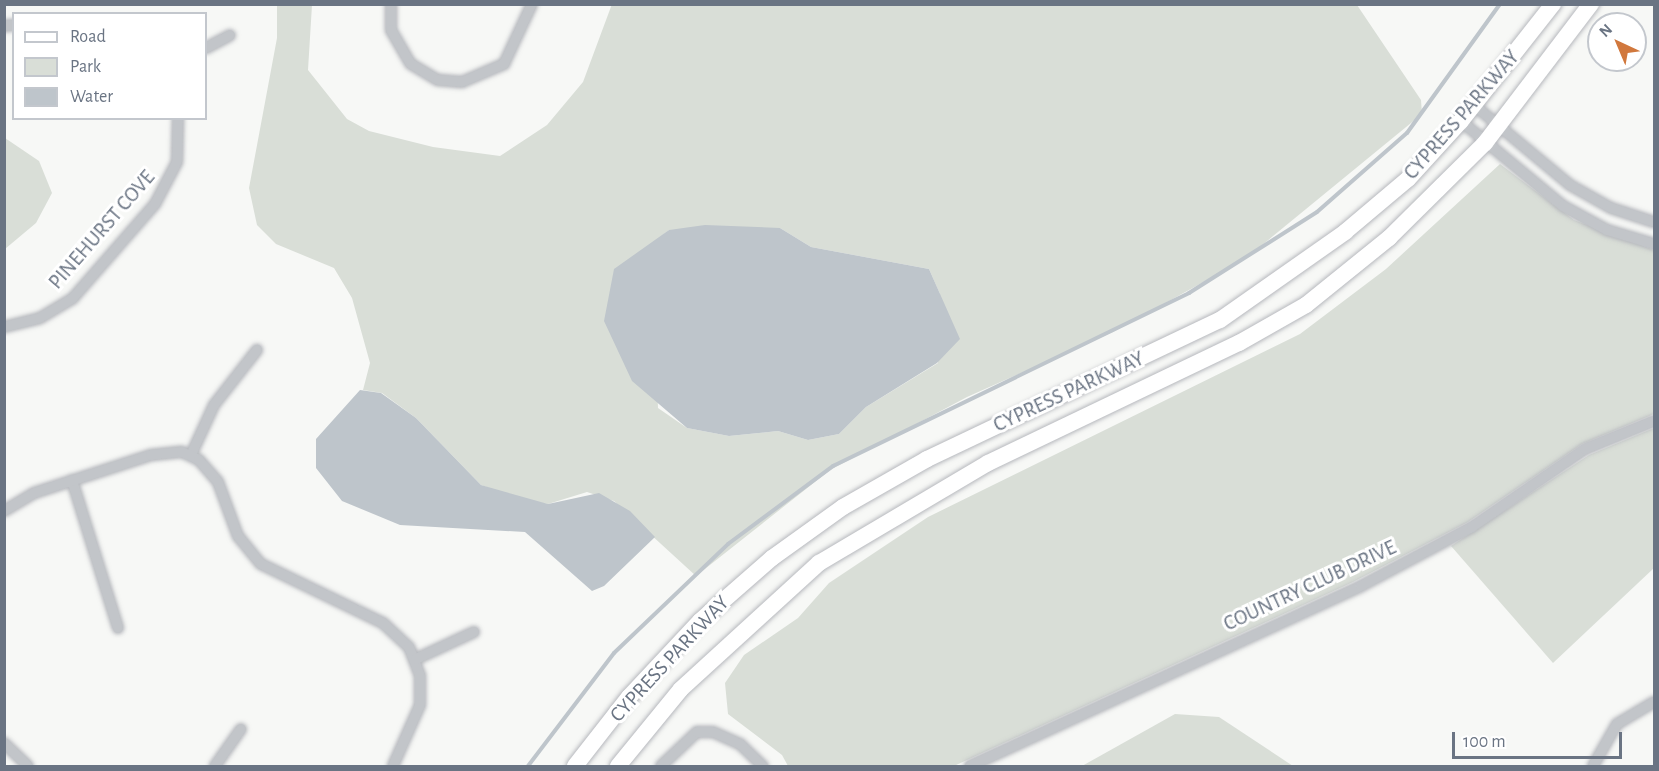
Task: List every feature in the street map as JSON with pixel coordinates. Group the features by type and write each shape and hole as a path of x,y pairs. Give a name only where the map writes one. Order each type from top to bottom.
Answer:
{"main road":[{"name":"CYPRESS PARKWAY","path":"575,766 629,697 700,621 780,552 843,507 927,459 1220,320 1345,232 1408,179 1461,121 1553,4"},
{"name":"CYPRESS PARKWAY","path":"618,766 681,688 819,563 988,463 1239,343 1306,304 1389,238 1485,143 1591,4"}],"street":[{"path":"391,4 391,30 411,64 438,80 462,82 504,64 532,4"},
{"path":"207,47 230,35"},
{"path":"1474,105 1570,186 1654,222"},
{"name":"PINEHURST COVE","path":"4,327 40,318 73,298 155,204 177,162 178,120"},
{"path":"1461,121 1485,143 1576,215 1654,244"},
{"path":"191,455 214,405 257,350"},
{"name":"COUNTRY CLUB DRIVE","path":"970,766 1361,586 1472,527 1586,450 1654,421"},
{"path":"4,511 72,480 161,452 191,455 218,482 238,536 261,564 383,623 416,659 420,705 393,766"},
{"path":"72,480 118,628"},
{"path":"416,659 474,632"},
{"path":"1593,766 1617,724 1654,702"},
{"path":"215,766 241,729"},
{"path":"661,766 697,732 713,732 740,744 763,766"},
{"path":"4,743 28,766"}],"green space":[{"path":"612,4 1357,5 1421,100 1422,114 1245,259 1113,332 967,397 830,470 696,576 614,501 587,492 548,504 526,501 481,485 416,418 382,393 363,390 370,363 352,298 334,268 276,244 257,225 249,188 277,38 277,5 312,5 308,70 347,119 369,131 433,147 500,156 547,125 583,82","holes":["780,228 811,247 929,269 940,294 938,363 866,407 839,434 808,440 778,431 729,436 687,428 658,408 653,243 669,230"]},
{"path":"5,138 39,161 52,193 36,223 5,249"},
{"path":"1500,164 1574,220 1654,250 1654,414 1582,444 1468,522 1353,582 954,766 788,766 782,755 728,714 725,683 744,655 798,618 829,583 928,517 1300,334 1386,269"},
{"path":"1654,428 1654,568 1553,663 1451,546 1589,455"},
{"path":"1175,714 1219,717 1293,766 1082,766"}],"water":[{"path":"705,225 780,228 811,247 929,269 960,339 937,363 866,407 839,434 808,440 778,431 729,436 687,428 632,381 604,321 614,269 669,230"},
{"path":"360,390 381,393 416,418 481,485 548,504 599,493 630,511 655,537 604,586 592,591 525,532 400,525 342,501 316,468 316,439"}],"waterway":[{"path":"528,766 614,653 728,544 833,466 1189,293 1317,212 1407,133 1500,4"}]}
